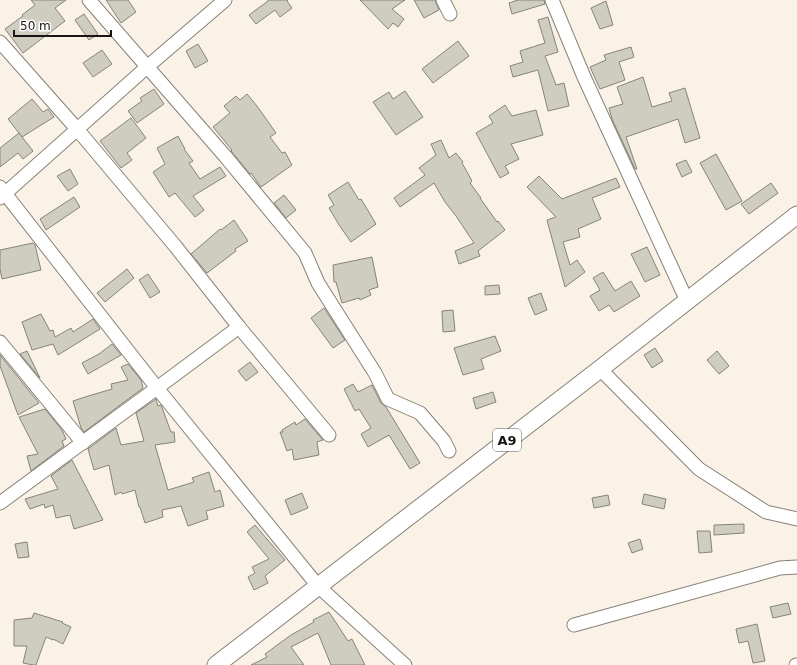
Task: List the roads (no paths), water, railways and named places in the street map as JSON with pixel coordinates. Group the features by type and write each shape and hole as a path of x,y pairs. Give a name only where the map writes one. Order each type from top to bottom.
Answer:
{"main road":[{"name":"A9","path":"216,665 797,215"}],"street":[{"path":"89,0 225,156 305,253 318,283 375,373 388,399 420,413 444,441 449,451"},
{"path":"225,0 2,192 157,388 318,586 404,665"},
{"path":"443,0 450,14"},
{"path":"552,0 584,77 687,301"},
{"path":"0,42 77,129 328,435"},
{"path":"1,500 83,443 239,327"},
{"path":"0,342 83,443"},
{"path":"600,368 699,469 766,512 797,519"},
{"path":"574,625 780,568 797,567"}]}
